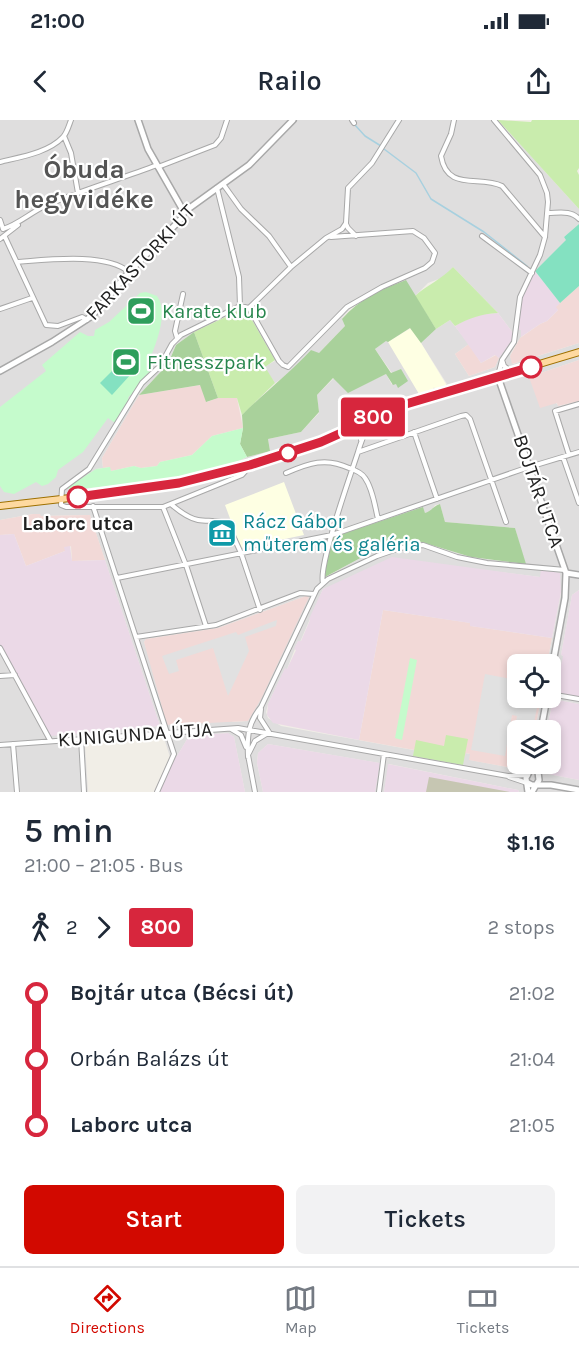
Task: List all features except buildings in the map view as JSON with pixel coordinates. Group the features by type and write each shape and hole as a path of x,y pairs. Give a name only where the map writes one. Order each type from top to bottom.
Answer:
{"main road":[{"path":"0,506 179,483 250,465 321,442 368,419 435,394 579,352"}],"street":[{"path":"0,162 37,152 54,144 64,136 71,120"},
{"path":"138,120 148,148 184,212"},
{"path":"87,320 82,317 58,326 48,326 43,322 16,262 2,238 34,210 216,144 221,138 227,120"},
{"name":"FARKASTORKI ÚT","path":"0,371 87,320 102,307 129,272 181,219 184,212 249,165 293,120"},
{"path":"356,236 346,223 348,188 372,163 399,120"},
{"path":"454,120 451,134 441,156 447,172 459,180 502,186 545,237"},
{"path":"494,120 540,175 547,193 548,213 540,255 520,297 514,342 502,360 498,377"},
{"path":"64,136 70,147 78,193"},
{"path":"223,183 241,209 263,229 291,267"},
{"path":"217,187 238,277 240,306"},
{"path":"548,213 565,213 579,219"},
{"path":"0,220 3,229 21,221"},
{"path":"249,308 291,267 326,238 340,231 346,223"},
{"path":"250,465 242,475 163,507 64,507 61,505 62,489 89,469 142,383 160,366 171,344 177,338 204,322 240,306 249,308 279,361 288,367 347,307 389,283 425,268 432,262 435,255 433,248 426,240 413,231 326,238"},
{"path":"482,236 532,273"},
{"path":"16,262 89,259 124,268 129,272"},
{"path":"177,338 175,331 183,294"},
{"path":"0,309 32,298"},
{"path":"502,360 504,366 513,372"},
{"name":"BOJTÁR UTCA","path":"498,377 531,466 566,572 565,598 555,654"},
{"path":"569,455 555,411 579,404"},
{"path":"358,452 466,415 470,419 506,522"},
{"path":"361,441 365,436 368,419"},
{"path":"323,583 323,566 361,441 361,431 356,425"},
{"path":"414,432 437,499"},
{"path":"117,578 332,535 531,466 579,452"},
{"path":"563,457 579,503"},
{"path":"286,473 309,463 324,461 335,462 352,469 363,476 368,485 378,519"},
{"path":"172,505 197,520 221,521 228,525 241,553 260,610"},
{"path":"93,506 174,756 157,792"},
{"path":"163,507 186,565 206,626"},
{"path":"248,757 248,729 252,718 261,707 314,594 323,583 340,573 390,551 418,545 431,547 457,557 579,575"},
{"path":"136,637 216,625 300,593 314,594"},
{"path":"0,648 50,740"},
{"path":"0,676 15,675"},
{"path":"561,696 579,699"},
{"path":"248,757 255,741 269,732 260,718 261,707"},
{"path":"228,728 241,735 255,792"},
{"name":"KUNIGUNDA ÚTJA","path":"0,745 166,732 248,729 508,776 523,777 529,774"},
{"path":"81,738 84,792"},
{"path":"13,744 17,792"},
{"path":"379,792 384,754"},
{"path":"529,774 526,778 531,784 530,792"},
{"name":"KUNIGUNDA ÚTJA","path":"535,774 551,784"},
{"name":"KUNIGUNDA ÚTJA","path":"508,776 531,784 551,784 579,790"},
{"path":"531,784 538,781 538,776"}],"shaded area":[{"path":"0,120 498,120 579,209 579,224 564,237 567,240 535,271 530,281 518,330 521,330 521,337 510,356 513,364 579,343 579,360 529,377 559,406 579,401 579,590 572,595 561,655 549,654 561,593 540,577 408,561 408,559 323,589 266,712 268,718 281,726 463,759 465,753 470,754 470,760 507,767 507,774 548,774 579,780 579,792 519,792 389,764 384,792 375,792 379,763 268,744 258,753 257,763 263,792 245,792 234,737 227,733 189,736 177,756 170,757 163,735 91,741 85,745 88,792 0,792 0,646 83,732 160,726 90,515 40,516 40,514 0,520","holes":["453,267 498,313 513,333 513,339 501,352 495,367 469,376 455,354 469,344 450,320 421,343 447,384 432,388 387,340 375,349 392,373 392,385 386,374 348,392 334,378 317,395 319,413 301,432 268,439 270,451 197,473 94,488 69,489 96,469 103,468 102,458 139,395 168,364 176,345 194,332 238,311 275,361 264,367 275,383 290,373 311,350 318,354 345,326 342,318 350,309 368,297 405,280 415,296 428,283 444,277","440,504 445,522 515,528 525,564 471,557 418,541 386,550 384,548 366,555 326,577 326,564 333,537 423,508 425,513","306,596 248,721 233,722 148,654 144,642 146,639 218,628"]},
{"path":"535,271 560,303 556,307 558,310 547,321 521,337 521,330 518,330 520,303"},
{"path":"579,286 579,343 512,364 510,356 520,338 547,321 558,310 555,307"},
{"path":"498,313 513,333 513,339 499,358 495,355 481,363 455,326 469,318"},
{"path":"411,328 447,386 435,389 434,387 433,390 419,394 388,342"},
{"path":"469,344 481,363 496,355 499,358 495,367 469,376 455,354"},
{"path":"579,360 579,401 558,406 557,403 540,408 529,377"},
{"path":"201,385 207,402 218,398 237,398 243,428 212,436 192,455 160,462 157,466 141,468 134,466 111,471 109,467 103,468 102,458 139,395"},
{"path":"284,482 304,535 241,548 225,505"},
{"path":"33,514 41,516 90,515 105,560 72,561 71,546 65,551 26,566 14,534 0,535 0,520"},
{"path":"14,534 26,566 65,551 64,547 70,546 72,561 105,560 160,726 50,736 0,646 0,535"},
{"path":"392,557 540,577 541,570 560,573 561,592 552,638 383,610 359,740 273,723 267,715 268,704 285,668 287,669 298,641 301,641 323,589"},
{"path":"579,590 579,697 561,694 563,656 561,655 572,595"},
{"path":"306,596 309,597 261,699 248,721 167,725 144,642 146,639 218,628"},
{"path":"383,610 552,638 549,654 507,654 507,708 539,708 537,720 507,720 507,767 469,760 470,754 466,753 464,759 359,740"},
{"path":"277,620 276,626 245,637 249,651 228,696 213,648 176,660 179,671 169,674 162,656 236,632 238,635"},
{"path":"485,674 507,678 507,708 537,708 534,720 516,720 517,716 512,715 511,720 507,720 505,756 471,750"},
{"path":"561,694 579,696 579,704 561,701"},
{"path":"561,701 579,704 579,780 548,774 561,774 561,720 549,720 551,708 561,708"},
{"path":"539,708 551,708 549,720 537,720"},
{"path":"228,733 234,737 245,792 154,792 170,757 177,756 189,736"},
{"path":"268,744 380,763 375,792 263,792 257,763 258,753"},
{"path":"388,764 518,790 519,792 384,792"},
{"path":"429,777 510,792 426,792"}],"green space":[{"path":"498,120 531,122 532,120 579,120 579,168 577,171 579,209"},
{"path":"579,224 579,286 560,303 535,271 566,240 564,237"},
{"path":"453,267 498,313 475,317 455,326 450,320 436,329 415,296"},
{"path":"406,280 436,329 421,343 410,328 375,349 391,373 401,369 408,381 398,388 396,384 393,385 386,374 348,393 333,378 317,395 319,412 301,432 268,439 270,451 247,457 240,444 243,428 242,415 311,350 319,353 345,326 342,319 363,300"},
{"path":"146,292 157,296 162,311 160,328 149,361 154,371 132,396 130,395 128,398 130,400 115,423 108,418 83,452 58,470 56,477 48,484 42,486 36,482 14,494 4,492 0,486 0,407 46,371 42,365 80,332 94,336 95,330 109,322 140,293"},
{"path":"238,311 248,313 275,360 265,367 275,383 242,415 237,398 218,398 194,332"},
{"path":"194,332 218,398 206,402 200,385 139,395 168,364 176,345"},
{"path":"121,362 132,373 112,395 100,383"},
{"path":"243,428 240,444 247,457 229,465 185,476 136,484 69,489 68,487 96,469 110,467 111,471 134,466 141,468 157,466 160,462 192,455 212,436"},
{"path":"440,504 445,522 515,528 526,564 471,557 418,541 386,550 383,548 325,577 333,537 423,507 425,513"},
{"path":"410,658 417,660 402,740 395,738"},
{"path":"446,735 468,739 463,765 413,756 416,740 444,746"}],"waterway":[{"path":"355,125 365,136 381,146"},
{"path":"384,149 416,173 431,199 484,232 527,266"}],"bus line":[{"name":"800","path":"78,497 131,491 213,476 321,442 368,419 406,404 531,367"}],"place":[{"name":"Karate klub","path":"141,311"},
{"name":"Fitnesszpark","path":"126,362"},
{"name":"Laborc utca","path":"78,497"},
{"name":"Rácz Gábor műterem és galéria","path":"222,533"}],"district":[{"name":"Óbuda hegyvidéke","path":"84,184"}]}
